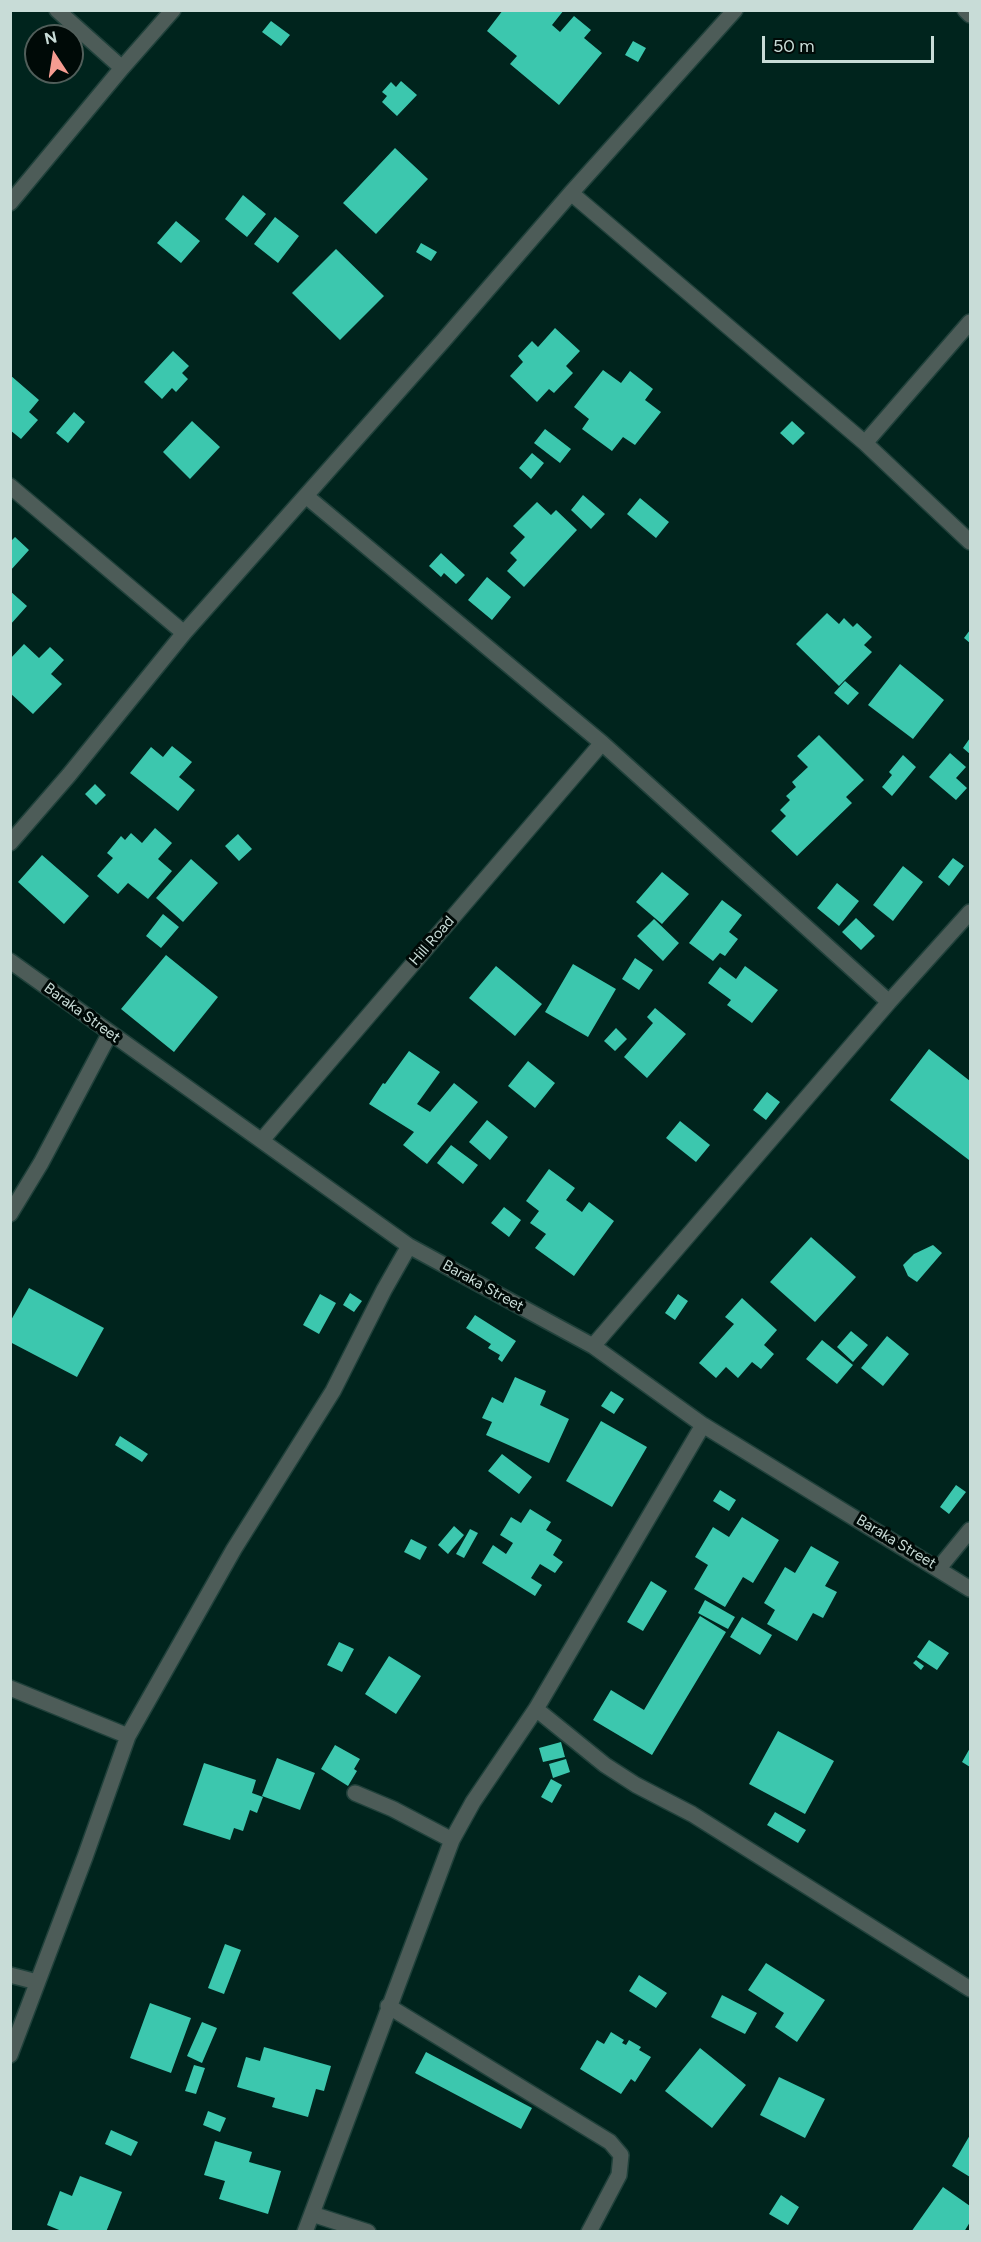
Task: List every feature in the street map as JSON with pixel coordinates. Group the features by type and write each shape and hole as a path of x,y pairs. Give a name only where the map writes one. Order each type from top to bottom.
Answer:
{"street":[{"path":"57,10 122,68"},
{"path":"10,203 173,10"},
{"path":"10,843 69,775 184,633 735,10"},
{"path":"965,10 970,15"},
{"path":"571,193 866,443 970,542"},
{"path":"866,443 970,322"},
{"path":"10,486 184,633"},
{"path":"306,496 602,743 889,1002"},
{"name":"Hill Road","path":"262,1140 602,743"},
{"path":"593,1346 889,1002 970,912"},
{"name":"Baraka Street","path":"10,961 409,1246 593,1346 703,1425 970,1589"},
{"path":"10,1214 41,1163 110,1033"},
{"path":"10,2055 128,1736 234,1549 333,1390 389,1280 409,1246"},
{"path":"305,2232 452,1840 473,1802 536,1709 703,1425"},
{"path":"939,1568 970,1530"},
{"path":"10,1688 128,1736"},
{"path":"536,1709 604,1765 636,1785 692,1814 970,1989"},
{"path":"355,1792 452,1840"},
{"path":"10,1976 37,1982"},
{"path":"388,2006 600,2136 615,2148 621,2155 619,2175 589,2232"},
{"path":"312,2214 368,2232"}],"building":[{"path":"503,10 564,10 552,25 560,32 574,16 591,30 584,38 602,53 559,105 510,64 517,56 487,31"},
{"path":"271,21 290,35 281,46 262,32"},
{"path":"633,41 646,48 638,62 625,55"},
{"path":"401,81 417,95 397,116 382,102 387,96 382,92 391,82 396,87"},
{"path":"395,148 428,179 376,234 343,203"},
{"path":"243,195 266,214 247,237 225,219"},
{"path":"275,217 299,236 278,263 254,244"},
{"path":"176,221 200,241 181,263 157,243"},
{"path":"421,243 437,252 431,261 416,252"},
{"path":"336,249 384,296 340,340 292,293"},
{"path":"555,328 580,351 566,366 573,373 554,393 549,389 537,402 510,376 523,362 518,356 532,341 538,347"},
{"path":"173,351 189,366 182,373 188,379 176,392 172,388 162,399 144,382"},
{"path":"603,370 621,383 630,371 653,389 645,400 661,412 635,445 623,437 612,451 582,429 589,419 574,407"},
{"path":"10,375 39,400 29,412 38,420 21,439 10,430"},
{"path":"74,412 85,422 68,443 56,433"},
{"path":"192,421 220,447 190,479 163,452"},
{"path":"792,421 805,433 793,445 780,433"},
{"path":"545,429 571,449 560,463 534,443"},
{"path":"532,453 544,463 531,479 519,468"},
{"path":"583,495 605,514 591,529 571,510"},
{"path":"640,498 669,522 656,538 627,514"},
{"path":"537,502 551,515 556,510 577,530 524,587 507,571 517,560 510,553 525,537 513,526"},
{"path":"15,537 29,550 10,571 10,542"},
{"path":"441,553 465,575 456,584 444,573 441,577 429,566"},
{"path":"487,577 511,597 492,620 468,600"},
{"path":"10,591 27,606 10,625"},
{"path":"827,613 839,624 844,618 853,627 857,623 872,637 864,645 872,652 839,686 796,644"},
{"path":"970,630 970,643 964,638"},
{"path":"24,644 39,658 50,647 64,660 51,674 62,684 33,714 10,693 10,659"},
{"path":"900,664 944,700 913,739 868,705"},
{"path":"845,681 859,693 848,705 834,693"},
{"path":"819,735 864,780 846,797 852,803 797,856 771,831 786,816 780,810 790,800 786,796 796,787 792,782 808,767 797,756"},
{"path":"970,738 970,754 963,748"},
{"path":"172,746 192,762 179,777 195,790 178,811 130,773 151,747 163,757"},
{"path":"950,753 966,767 956,778 967,788 956,800 929,777"},
{"path":"903,755 916,767 892,796 882,787 892,775 889,772"},
{"path":"95,784 106,795 96,805 85,794"},
{"path":"155,828 172,843 158,859 172,871 148,899 128,883 118,894 97,876 113,858 107,853 121,836 125,840 131,833 142,843"},
{"path":"238,834 252,849 239,861 225,846"},
{"path":"42,855 89,896 64,924 18,882"},
{"path":"953,858 964,866 949,886 938,877"},
{"path":"191,859 218,883 183,922 156,898"},
{"path":"903,866 923,882 893,921 873,905"},
{"path":"662,872 689,894 662,924 636,902"},
{"path":"837,883 859,901 839,926 817,908"},
{"path":"722,900 742,915 729,932 738,939 725,956 720,953 713,961 689,943"},
{"path":"163,914 179,927 161,948 146,936"},
{"path":"856,918 875,936 861,950 842,932"},
{"path":"654,919 679,943 663,961 637,936"},
{"path":"166,955 218,997 174,1052 121,1009"},
{"path":"635,958 653,970 639,990 622,979"},
{"path":"573,964 616,989 588,1037 545,1012"},
{"path":"496,966 542,1004 515,1036 469,998"},
{"path":"745,966 778,990 752,1023 727,1005 731,1000 708,983 720,967 736,979"},
{"path":"655,1008 686,1034 647,1078 624,1057 653,1023 647,1017"},
{"path":"616,1028 627,1039 615,1051 604,1041"},
{"path":"929,1049 970,1081 969,1160 890,1100"},
{"path":"409,1051 440,1072 417,1104 430,1112 454,1083 478,1102 427,1164 403,1145 414,1132 369,1104"},
{"path":"528,1061 555,1083 535,1108 508,1086"},
{"path":"767,1092 780,1102 766,1120 753,1110"},
{"path":"487,1120 508,1137 490,1160 469,1142"},
{"path":"680,1121 710,1145 696,1162 666,1138"},
{"path":"451,1145 478,1165 463,1184 437,1163"},
{"path":"549,1169 575,1188 566,1200 582,1212 589,1202 614,1221 574,1276 535,1248 546,1234 530,1223 539,1211 526,1201"},
{"path":"504,1207 521,1220 509,1237 491,1223"},
{"path":"811,1237 856,1277 815,1322 770,1282"},
{"path":"933,1245 942,1253 917,1282 908,1276 903,1265 914,1254"},
{"path":"29,1288 104,1328 77,1377 10,1342 10,1322"},
{"path":"350,1293 362,1301 354,1312 343,1305"},
{"path":"320,1294 336,1303 319,1334 303,1325"},
{"path":"678,1294 688,1301 675,1320 665,1313"},
{"path":"742,1298 777,1330 764,1345 774,1354 761,1369 752,1362 738,1378 726,1367 716,1378 699,1363 734,1324 725,1317"},
{"path":"475,1315 516,1341 502,1362 498,1359 500,1355 488,1348 491,1344 466,1328"},
{"path":"851,1331 868,1345 853,1362 837,1347"},
{"path":"887,1336 909,1354 883,1386 861,1368"},
{"path":"822,1340 853,1365 837,1384 806,1359"},
{"path":"515,1377 546,1391 540,1405 569,1419 549,1463 486,1435 492,1422 482,1418 492,1397 503,1403"},
{"path":"611,1391 624,1399 614,1414 601,1406"},
{"path":"601,1421 647,1447 612,1507 566,1481"},
{"path":"120,1436 148,1454 142,1462 115,1445"},
{"path":"502,1454 532,1477 519,1494 488,1471"},
{"path":"956,1485 966,1492 949,1514 940,1507"},
{"path":"720,1490 736,1500 729,1511 713,1501"},
{"path":"530,1509 551,1522 546,1530 562,1540 553,1555 563,1562 555,1573 540,1564 531,1578 542,1585 535,1596 482,1563 493,1545 506,1554 513,1543 500,1535 511,1517 521,1523"},
{"path":"742,1517 779,1540 753,1583 743,1577 725,1607 694,1589 708,1565 695,1557 713,1527 729,1537"},
{"path":"454,1526 464,1535 448,1554 438,1545"},
{"path":"470,1529 478,1533 464,1558 456,1554"},
{"path":"411,1539 427,1547 420,1560 404,1552"},
{"path":"811,1546 839,1562 825,1586 837,1592 823,1618 813,1613 797,1641 767,1624 775,1610 764,1603 785,1567 795,1573"},
{"path":"651,1581 667,1591 643,1631 627,1622"},
{"path":"705,1600 735,1617 728,1629 698,1613"},
{"path":"700,1616 726,1632 652,1755 593,1720 611,1690 644,1710"},
{"path":"742,1617 772,1635 760,1655 730,1637"},
{"path":"929,1640 949,1653 937,1670 917,1657"},
{"path":"339,1642 354,1649 342,1672 327,1665"},
{"path":"389,1656 421,1676 396,1714 365,1694"},
{"path":"916,1660 924,1666 921,1670 913,1663"},
{"path":"778,1731 834,1761 805,1814 749,1784"},
{"path":"561,1742 565,1757 543,1762 539,1748"},
{"path":"335,1745 360,1759 354,1769 357,1771 348,1786 321,1769"},
{"path":"970,1748 970,1767 962,1762"},
{"path":"277,1758 315,1773 300,1810 262,1796"},
{"path":"566,1759 570,1772 553,1778 549,1764"},
{"path":"204,1763 256,1780 252,1793 263,1797 257,1813 250,1810 243,1831 234,1828 230,1840 183,1825"},
{"path":"551,1779 562,1785 552,1803 541,1797"},
{"path":"775,1812 806,1830 798,1843 767,1825"},
{"path":"225,1944 241,1950 224,1994 208,1988"},
{"path":"766,1963 825,2000 797,2042 775,2027 784,2013 748,1990"},
{"path":"639,1975 667,1993 656,2008 629,1991"},
{"path":"722,1995 757,2013 745,2034 711,2017"},
{"path":"150,2003 191,2018 171,2073 130,2058"},
{"path":"202,2022 217,2028 202,2063 187,2056"},
{"path":"611,2032 624,2040 622,2043 626,2045 629,2040 651,2057 635,2082 631,2079 621,2094 580,2069 597,2040 604,2044"},
{"path":"264,2047 331,2066 324,2091 316,2089 308,2117 272,2107 275,2098 237,2087 246,2057 260,2061"},
{"path":"700,2048 746,2085 712,2128 665,2091"},
{"path":"426,2052 532,2108 521,2129 415,2073"},
{"path":"194,2065 205,2068 196,2094 185,2091"},
{"path":"779,2077 825,2099 805,2138 760,2115"},
{"path":"208,2111 226,2118 220,2132 203,2125"},
{"path":"111,2130 138,2142 131,2156 105,2144"},
{"path":"970,2135 970,2177 952,2166"},
{"path":"215,2141 252,2152 249,2162 281,2171 268,2214 219,2199 225,2181 204,2175"},
{"path":"80,2176 122,2192 106,2232 64,2232 47,2225 60,2191 72,2196"},
{"path":"943,2187 970,2206 970,2222 964,2232 911,2232"},
{"path":"781,2195 799,2207 788,2225 769,2214"}]}
